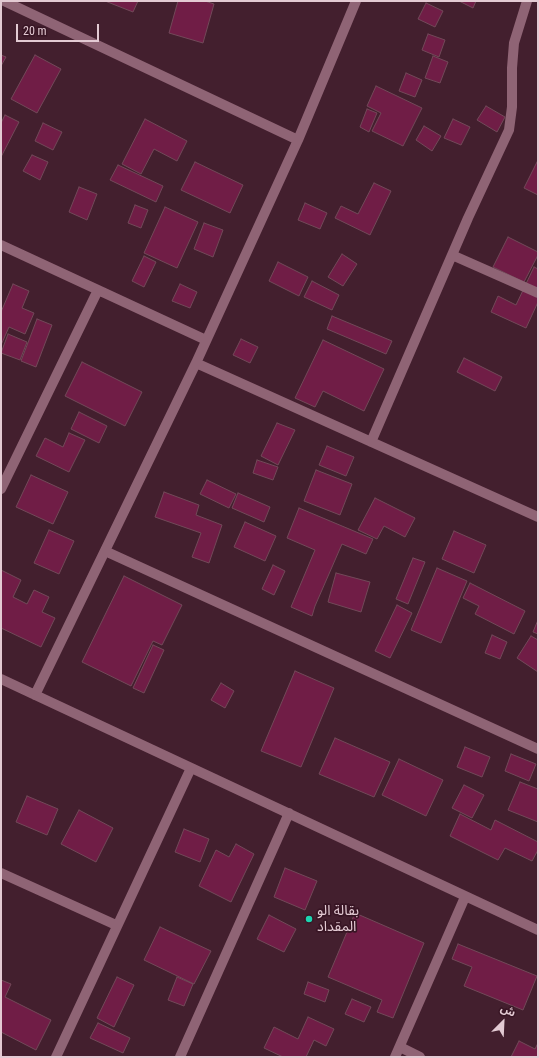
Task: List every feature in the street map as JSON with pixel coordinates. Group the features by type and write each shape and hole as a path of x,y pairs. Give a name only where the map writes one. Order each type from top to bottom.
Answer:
{"street":[{"path":"4,1 298,140"},
{"path":"35,695 196,363 298,140 356,1"},
{"path":"371,442 452,254 509,130 512,107 512,68 514,43 527,1"},
{"path":"1,245 206,340"},
{"path":"452,254 538,293"},
{"path":"1,488 98,290"},
{"path":"196,363 371,442 537,513"},
{"path":"105,551 538,750"},
{"path":"1,678 538,930"},
{"path":"56,1057 190,768"},
{"path":"180,1057 289,813"},
{"path":"1,873 116,925"},
{"path":"395,1057 465,897"},
{"path":"400,1047 420,1057"}],"building":[{"path":"105,1 138,1 133,12"},
{"path":"178,1 205,1 214,4 203,43 169,33"},
{"path":"459,1 476,1 473,8"},
{"path":"426,3 443,11 435,27 418,19"},
{"path":"428,34 445,40 439,57 422,50"},
{"path":"1,55 6,57 1,66"},
{"path":"35,55 61,69 37,113 11,99"},
{"path":"433,56 448,62 440,83 425,78"},
{"path":"406,73 422,80 415,97 399,91"},
{"path":"376,86 422,108 403,146 372,131 381,113 367,106"},
{"path":"486,106 505,117 497,132 477,120"},
{"path":"367,109 377,113 369,132 360,127"},
{"path":"5,115 19,122 1,157 1,123"},
{"path":"145,119 187,141 177,161 154,149 141,174 122,164"},
{"path":"453,119 470,127 461,145 444,138"},
{"path":"43,123 62,132 53,150 35,141"},
{"path":"424,126 441,136 432,151 416,140"},
{"path":"32,155 48,162 40,180 23,171"},
{"path":"538,160 538,195 524,188"},
{"path":"195,162 243,185 230,213 181,190"},
{"path":"118,165 163,186 156,202 110,180"},
{"path":"374,183 391,191 370,235 335,218 341,206 358,214"},
{"path":"79,187 97,194 87,220 69,212"},
{"path":"305,203 327,213 320,229 298,220"},
{"path":"135,205 148,210 141,228 128,223"},
{"path":"165,207 198,222 177,268 144,253"},
{"path":"204,223 223,230 213,257 194,249"},
{"path":"508,237 538,252 538,255 524,282 493,267"},
{"path":"342,254 357,264 343,286 328,277"},
{"path":"144,256 156,262 144,287 132,281"},
{"path":"278,262 308,277 299,296 269,281"},
{"path":"534,267 538,269 538,302 526,328 491,312 498,296 516,305"},
{"path":"312,281 339,295 332,310 304,297"},
{"path":"13,284 29,291 22,308 34,313 25,334 9,327 1,345 1,312"},
{"path":"180,284 197,292 190,308 172,301"},
{"path":"332,316 392,341 386,354 327,329"},
{"path":"37,319 52,325 36,367 21,361"},
{"path":"8,334 27,342 20,360 1,353"},
{"path":"241,339 258,347 250,363 233,355"},
{"path":"323,340 384,369 364,411 323,391 315,407 295,398"},
{"path":"464,358 502,377 495,391 457,372"},
{"path":"82,362 142,392 125,426 65,396"},
{"path":"79,412 107,426 99,443 71,429"},
{"path":"277,423 295,430 278,465 261,456"},
{"path":"69,433 85,440 69,472 36,456 45,438 63,447"},
{"path":"327,446 354,457 346,476 319,465"},
{"path":"257,460 278,467 273,480 253,473"},
{"path":"316,470 352,484 340,515 304,501"},
{"path":"31,475 68,492 53,524 16,507"},
{"path":"207,480 236,494 229,508 200,494"},
{"path":"164,492 199,505 196,515 222,525 209,563 192,557 201,533 155,517"},
{"path":"238,493 270,507 264,522 232,508"},
{"path":"375,498 415,518 405,537 384,526 377,539 358,530"},
{"path":"299,508 373,539 366,554 342,544 312,616 291,607 315,550 287,538"},
{"path":"245,522 276,536 265,561 234,547"},
{"path":"49,530 74,541 59,574 34,563"},
{"path":"454,531 486,545 474,573 442,559"},
{"path":"413,558 425,562 408,604 396,599"},
{"path":"273,565 285,571 274,595 262,589"},
{"path":"437,568 467,581 441,643 411,630"},
{"path":"1,570 21,580 13,597 27,604 34,590 49,597 42,612 55,618 41,647 1,628"},
{"path":"336,573 370,582 361,612 328,602"},
{"path":"124,576 182,605 162,645 153,641 131,686 82,662"},
{"path":"470,583 525,611 514,634 475,614 479,606 463,598"},
{"path":"397,605 412,613 390,658 375,651"},
{"path":"538,620 538,634 533,632"},
{"path":"492,635 507,642 500,659 485,653"},
{"path":"531,636 538,640 538,672 517,658"},
{"path":"153,645 164,650 144,693 133,688"},
{"path":"295,671 334,688 301,767 261,751"},
{"path":"221,683 234,691 225,708 211,700"},
{"path":"335,738 390,762 374,797 319,774"},
{"path":"465,747 490,757 482,777 457,767"},
{"path":"511,754 536,764 529,781 505,771"},
{"path":"399,759 443,780 426,816 382,795"},
{"path":"520,782 538,789 538,822 508,810"},
{"path":"464,785 484,795 472,818 452,808"},
{"path":"27,796 58,809 47,835 16,822"},
{"path":"79,810 113,828 96,862 61,844"},
{"path":"460,814 491,830 495,820 538,842 538,850 532,861 505,848 498,860 450,836"},
{"path":"184,829 209,839 200,862 175,852"},
{"path":"236,844 254,854 231,902 199,886 216,850 229,857"},
{"path":"285,868 317,881 305,910 274,897"},
{"path":"355,913 424,943 393,1018 377,1012 382,1000 328,977"},
{"path":"269,915 296,929 284,952 257,939"},
{"path":"160,927 211,951 194,984 144,960"},
{"path":"458,944 537,976 523,1010 464,986 472,967 452,959"},
{"path":"117,977 134,985 114,1027 97,1018"},
{"path":"177,977 193,984 184,1006 168,1000"},
{"path":"1,980 11,984 5,997 51,1020 36,1050 1,1032"},
{"path":"308,982 329,990 325,1002 304,994"},
{"path":"352,999 371,1007 364,1022 345,1014"},
{"path":"308,1017 334,1029 326,1046 314,1040 306,1057 283,1057 264,1048 274,1027 298,1039"},
{"path":"98,1023 130,1038 123,1053 90,1038"},
{"path":"519,1041 535,1049 538,1043 538,1057 511,1057"}],"place":[{"name":"بقالة الو المقداد","path":"309,919"}]}
